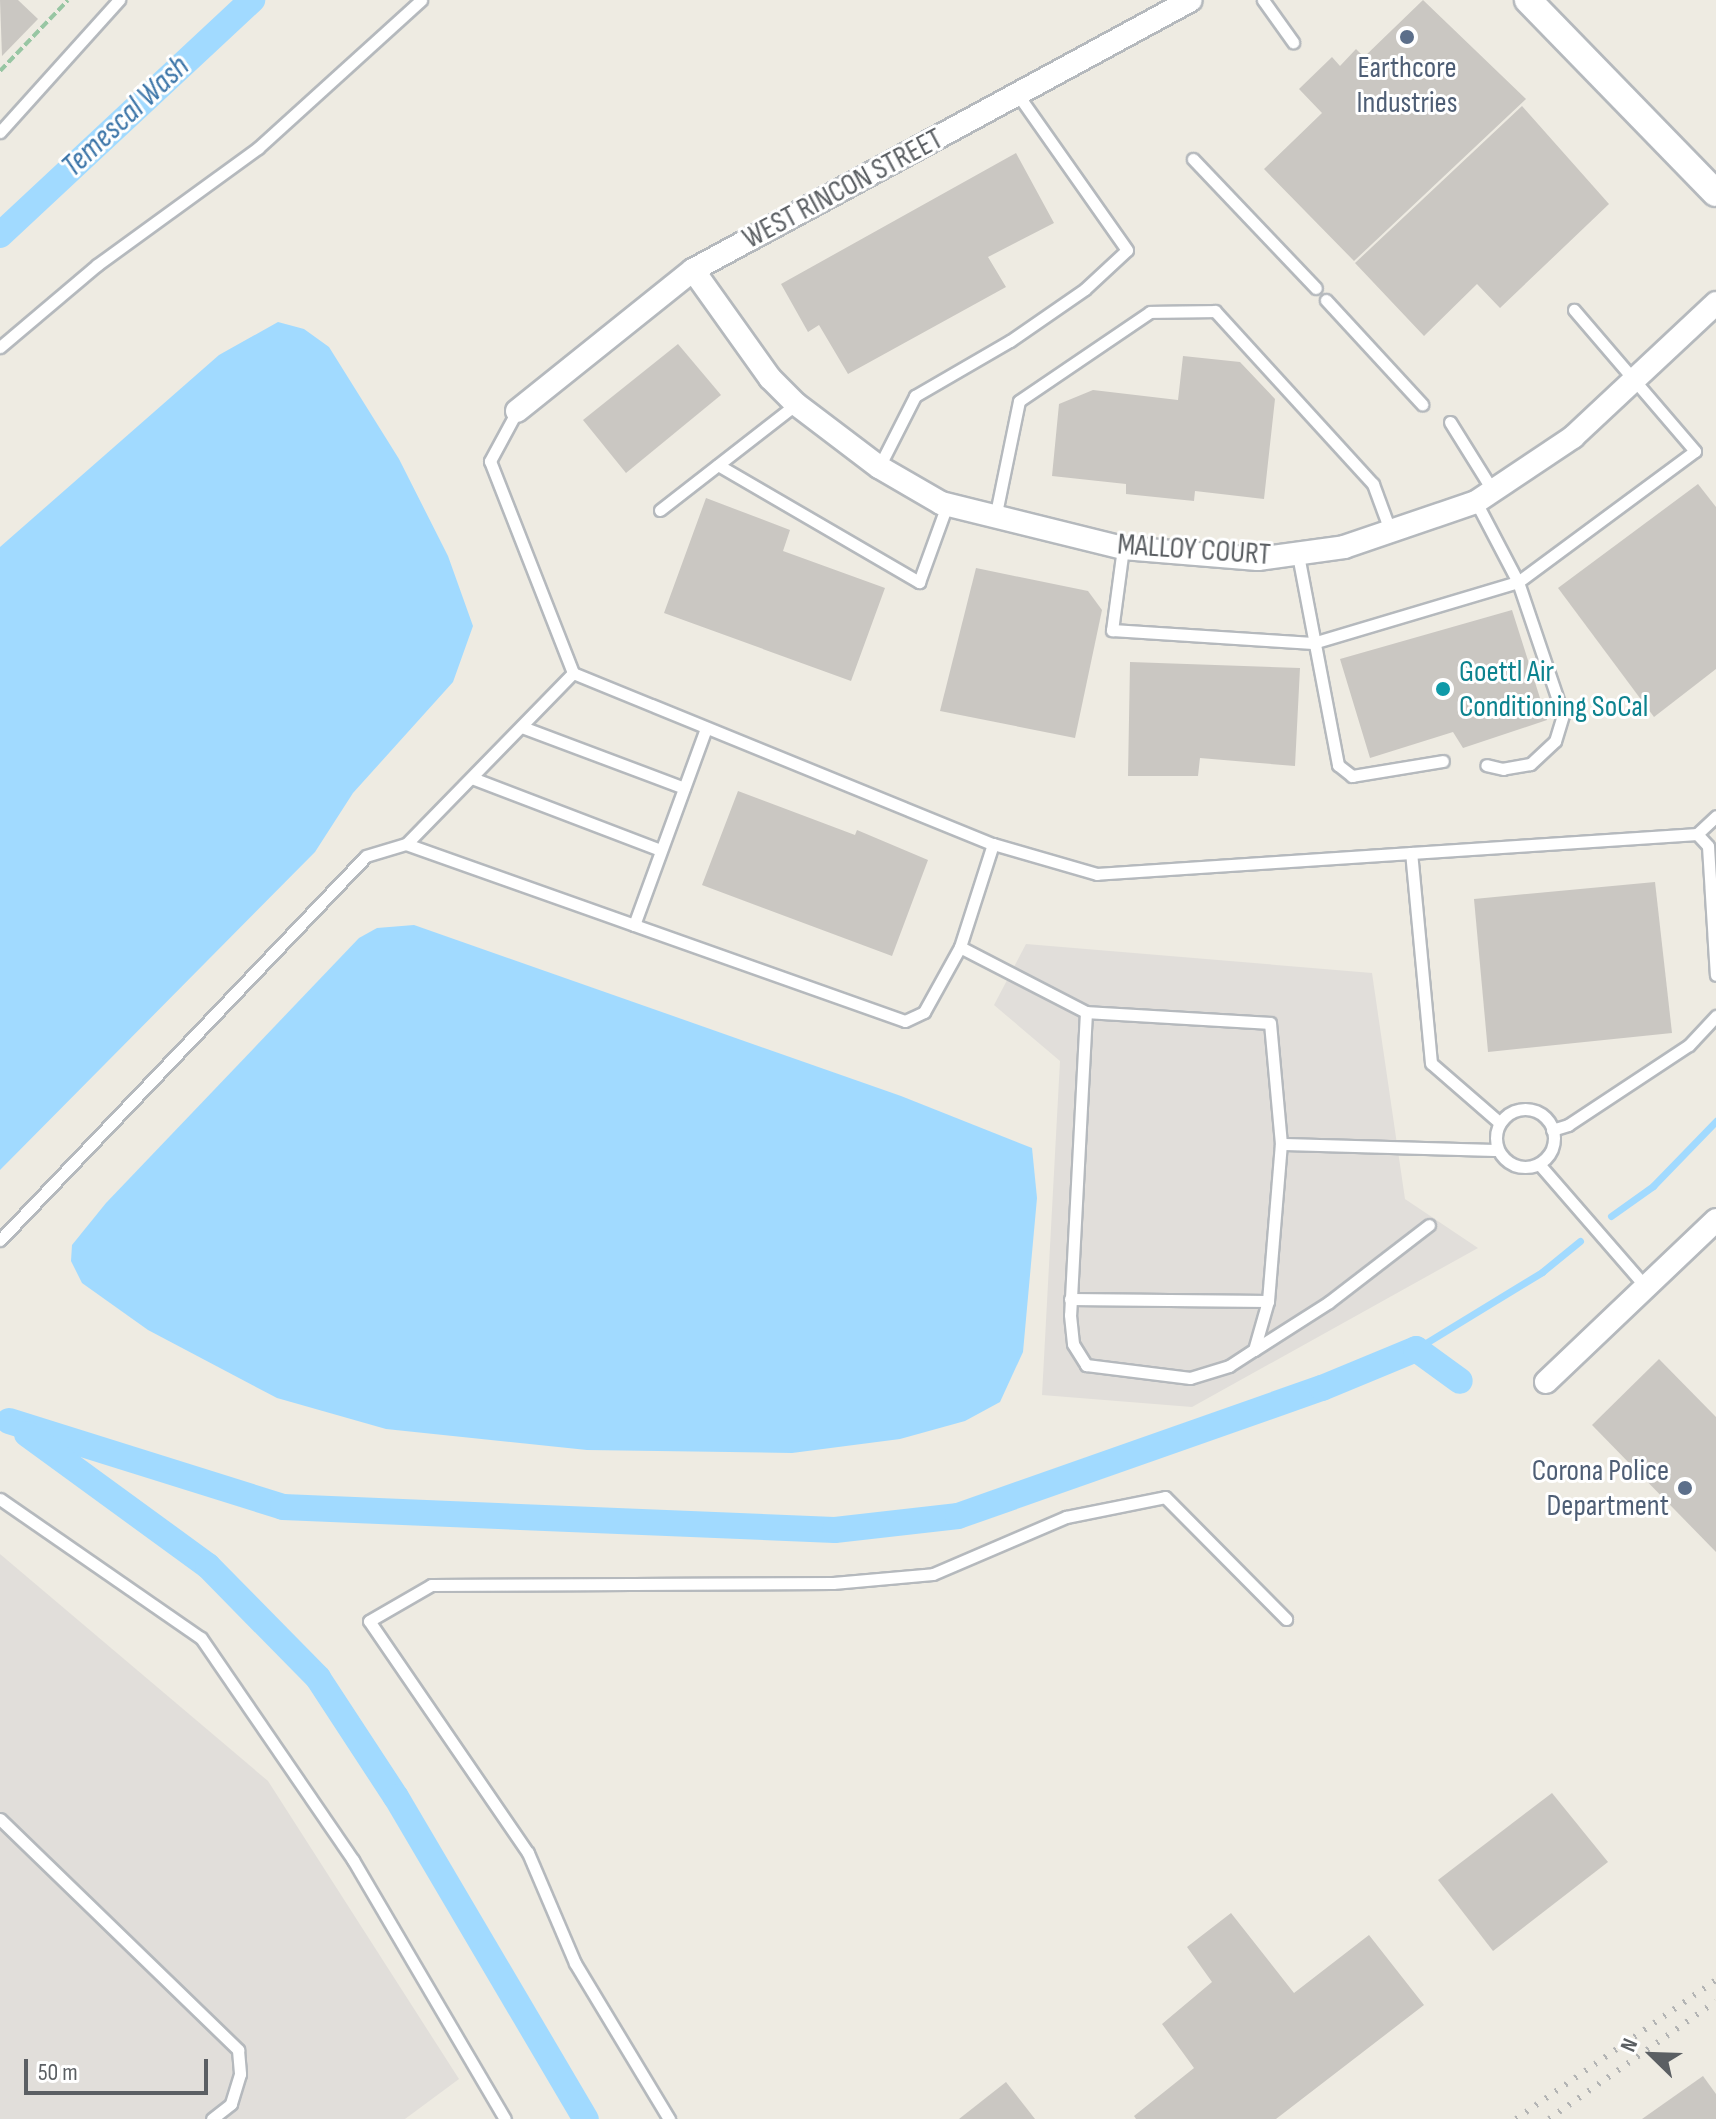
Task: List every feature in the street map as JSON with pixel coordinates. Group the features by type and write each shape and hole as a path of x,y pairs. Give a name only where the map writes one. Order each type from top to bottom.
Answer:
{"street":[{"name":"WEST RINCON STREET","path":"517,411 693,270 1191,0"},
{"path":"1528,0 1716,193"},
{"name":"MALLOY COURT","path":"693,270 770,378 796,404 879,467 947,505 994,519 1123,548 1258,559 1298,555 1391,533 1485,496 1573,437 1716,303"},
{"path":"1546,1382 1716,1220"}],"lane":[{"path":"0,132 119,0"},
{"path":"0,347 97,265 258,148 421,0"},
{"path":"1263,0 1293,42"},
{"path":"879,467 915,396 1010,341 1085,289 1127,250 1018,95"},
{"path":"1193,159 1316,288"},
{"path":"1326,300 1422,404"},
{"path":"1123,548 1112,630 1313,643 1518,582 1695,451 1637,378 1574,310"},
{"path":"994,519 1019,401 1150,312 1215,311 1373,484 1391,533"},
{"path":"660,510 796,404"},
{"path":"517,411 490,461 573,673 993,844 1097,874 1697,834 1716,816"},
{"path":"1450,422 1485,496 1563,715 1555,741 1530,764 1503,769 1486,765"},
{"path":"718,465 919,582 947,505"},
{"path":"1298,555 1338,765 1352,776 1443,761"},
{"path":"0,1240 366,856 406,844 573,673"},
{"path":"522,727 684,788"},
{"path":"634,925 706,728"},
{"path":"472,778 661,850"},
{"path":"1697,834 1708,846 1716,975"},
{"path":"406,844 905,1021 924,1012 960,947 993,844"},
{"path":"1411,853 1431,1063 1500,1123"},
{"path":"960,947 1086,1012 1270,1023 1281,1144 1268,1301 1254,1350"},
{"path":"1086,1012 1070,1299 1073,1344 1086,1365 1190,1378 1229,1366 1329,1302 1429,1225"},
{"path":"1552,1130 1568,1125 1689,1045 1716,1016"},
{"path":"1281,1144 1498,1150 1520,1167 1539,1164 1552,1149 1552,1130 1542,1115 1524,1110 1500,1123"},
{"path":"1498,1150 1500,1123"},
{"path":"1539,1164 1646,1287"},
{"path":"1070,1299 1268,1301"},
{"path":"669,2119 575,1963 528,1853 369,1621 431,1585 833,1583 933,1574 1066,1517 1165,1497 1286,1619"},
{"path":"0,1499 201,1638 353,1860 505,2119"},
{"path":"0,1819 238,2050 240,2074 231,2104 212,2119"}],"path":[{"path":"0,71 68,0"}],"shaded area":[{"path":"1026,944 1372,973 1405,1199 1478,1248 1192,1407 1042,1395 1060,1061 994,1005"},
{"path":"0,1554 268,1781 459,2079 405,2119 0,2119"}],"water":[{"path":"278,322 304,329 329,347 399,459 448,556 473,626 453,682 353,793 315,852 0,1170 0,547 219,355"},
{"path":"414,925 901,1096 1032,1148 1037,1198 1023,1352 1000,1402 965,1421 900,1439 792,1453 587,1450 386,1429 277,1398 148,1330 82,1283 71,1261 72,1245 106,1203 359,938 377,928"}],"building":[{"path":"0,0 18,0 38,19 2,56"},
{"path":"1423,0 1526,99 1354,261 1264,169 1322,113 1299,89 1332,57 1340,66 1356,49 1364,57"},
{"path":"1522,106 1609,204 1500,308 1477,284 1424,336 1355,263"},
{"path":"1016,153 1054,223 988,257 1006,287 848,374 819,325 808,332 781,284"},
{"path":"678,344 721,395 626,473 583,420"},
{"path":"1183,356 1240,362 1275,399 1264,499 1195,491 1194,501 1126,494 1126,484 1052,476 1059,404 1093,390 1178,400"},
{"path":"1698,484 1716,507 1716,669 1654,717 1558,588"},
{"path":"706,498 790,530 783,551 885,588 851,681 664,613"},
{"path":"976,568 1088,591 1102,610 1075,738 940,711"},
{"name":"Goettl Air Conditioning SoCal","path":"1512,610 1547,720 1463,748 1453,732 1370,758 1340,659"},
{"path":"1130,662 1300,668 1295,766 1200,758 1198,776 1128,776"},
{"path":"738,791 855,835 857,830 928,860 892,956 702,885"},
{"path":"1655,882 1672,1033 1488,1052 1474,899"},
{"name":"Corona Police Department","path":"1659,1359 1716,1417 1716,1552 1592,1425"},
{"path":"1552,1793 1608,1862 1493,1951 1438,1880"},
{"path":"1231,1913 1294,1993 1369,1935 1424,2005 1276,2119 1136,2119 1134,2116 1194,2068 1162,2024 1212,1982 1187,1947"},
{"path":"1703,2076 1716,2094 1716,2119 1642,2119"},
{"path":"1006,2082 1035,2119 959,2119"}],"waterway":[{"name":"Temescal Wash","path":"0,235 252,0"},
{"path":"1611,1216 1653,1186 1716,1121"},
{"path":"1416,1349 1542,1272 1580,1241"},
{"path":"9,1421 283,1507 835,1530 958,1516 1322,1388 1416,1349 1460,1381"},
{"path":"27,1434 208,1566 318,1678 396,1797 586,2119"}],"railway":[{"path":"1516,2119 1716,1980"},
{"path":"1549,2119 1716,2001"}],"place":[{"name":"Earthcore Industries","path":"1407,37"},
{"name":"Goettl Air Conditioning SoCal","path":"1443,689"},
{"name":"Corona Police Department","path":"1685,1488"}]}
